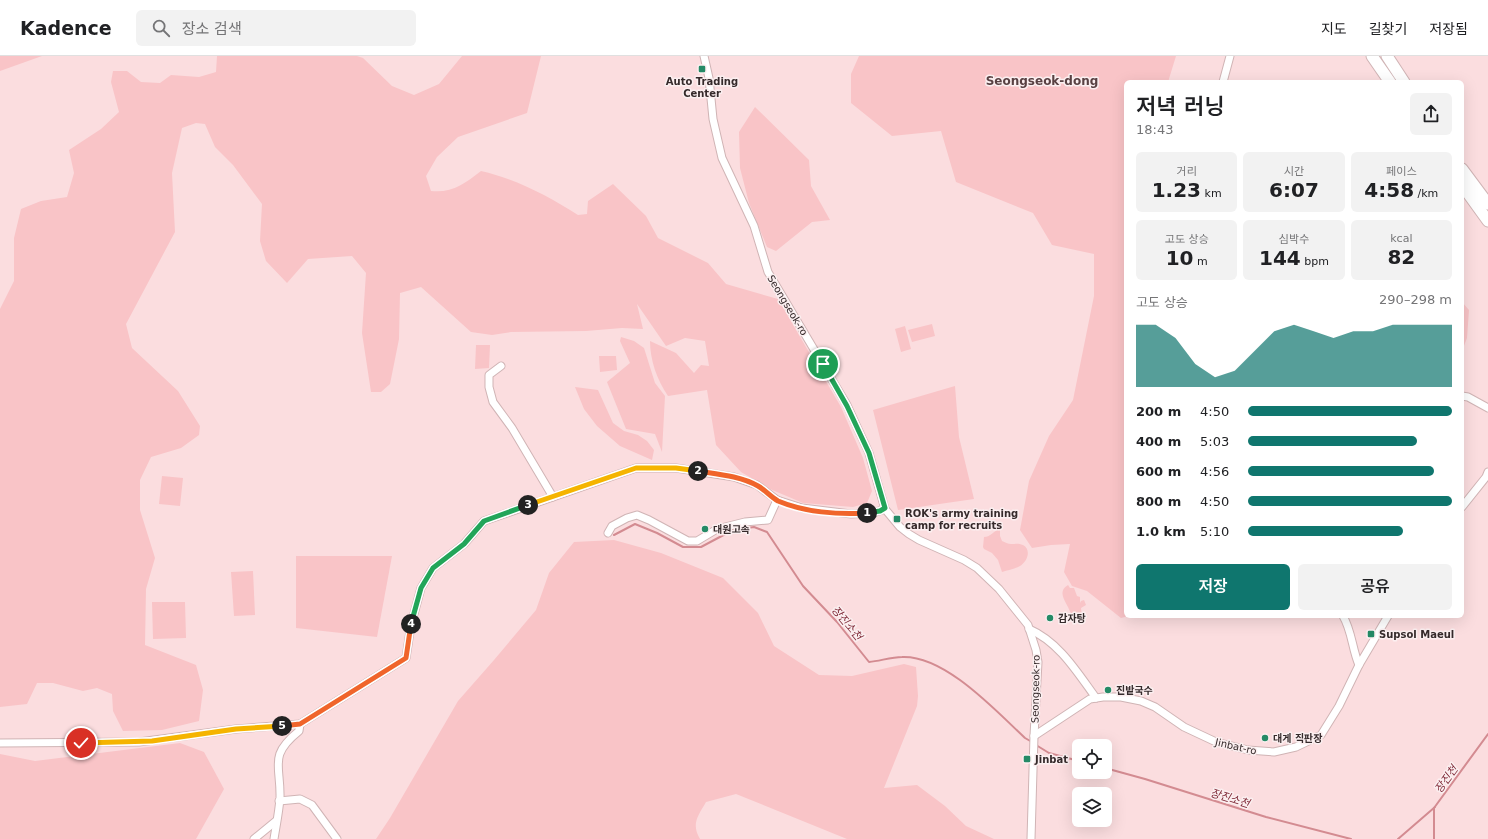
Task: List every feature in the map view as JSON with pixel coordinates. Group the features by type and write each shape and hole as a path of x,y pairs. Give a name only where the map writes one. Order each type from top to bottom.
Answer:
{"highway":[{"path":"1372,56 1389,80"},
{"path":"1387,56 1403,80"},
{"path":"1464,172 1488,204"},
{"path":"1464,188 1488,221"}],"street":[{"name":"Seongseok-ro","path":"704,56 709,78 713,119 722,158 754,226 768,272 847,406 869,453 885,508 900,527 909,534 964,560 977,568 999,589 1020,614 1029,628 1038,662 1031,839"},
{"path":"1224,80 1230,56"},
{"path":"501,366 489,375 488,387 493,402 512,428 553,496"},
{"path":"1464,396 1488,408"},
{"path":"0,743 140,742 236,729 300,724 406,658 411,625 421,588 433,568 464,544 484,521 636,468 676,468 734,477 757,485 777,500 802,508 851,514 873,513 885,508"},
{"path":"1464,504 1486,477 1488,472"},
{"path":"608,533 612,526 636,515 649,520 688,541 697,541 717,529 745,522 768,520 777,500"},
{"path":"1344,618 1350,630 1354,652 1359,665"},
{"name":"Jinbat-ro","path":"1034,737 1090,699 1121,697 1141,701 1155,707 1184,727 1216,742 1248,750 1274,752 1296,747 1321,735 1339,706 1359,665 1387,618"},
{"path":"1029,628 1042,634 1067,658 1096,698"},
{"path":"274,839 279,801 277,767 278,756 282,747 299,732 300,724"},
{"path":"279,801 300,799 312,805 337,839"},
{"path":"254,839 276,821"}],"shaded area":[{"path":"0,56 42,56 0,71"},
{"path":"217,56 357,56 363,58 392,86 414,95 439,84 462,56 541,56 527,113 458,137 437,157 426,176 431,191 446,191 458,187 481,171 519,183 555,201 578,215 587,214 588,201 613,184 646,216 658,238 708,263 726,284 778,299 841,407 863,458 872,491 867,503 853,507 803,503 770,489 741,472 716,445 707,390 668,396 657,377 653,363 650,341 676,353 694,373 701,365 709,366 705,341 685,338 666,346 637,304 643,329 622,328 586,331 511,332 492,335 471,332 421,287 400,293 399,339 390,384 381,392 371,392 362,333 366,273 352,256 308,259 287,283 266,261 260,241 262,204 233,165 215,147 205,124 196,123 182,128 172,173 175,232 126,324 132,348 178,391 200,426 199,435 181,448 151,457 140,480 140,510 155,558 146,589 145,645 196,665 203,690 199,721 162,730 123,731 113,711 112,694 97,688 83,691 53,683 37,683 27,704 0,707 0,309 14,281 14,238 21,209 41,201 67,197 74,173 69,150 101,129 119,112 111,82 113,71 127,71 141,82 160,83 171,75 199,77 216,72"},
{"path":"859,56 1176,56 1169,80 1124,80 1124,617 1121,618 1087,591 1072,586 1064,572 1070,544 1032,548 1020,530 1029,481 1049,436 1073,400 1094,296 1094,254 1052,245 1033,213 956,182 941,131 892,136 851,103 851,74"},
{"path":"755,107 809,160 811,186 830,220 812,222 776,251 767,247 749,203 740,168 739,132"},
{"path":"1464,304 1469,310 1467,338 1464,346"},
{"path":"932,324 935,336 912,342 908,330"},
{"path":"905,326 911,349 901,352 895,329"},
{"path":"621,337 634,341 644,348 655,383 665,396 662,452 655,434 626,429 607,382 630,363 620,341"},
{"path":"476,345 490,345 489,368 475,369"},
{"path":"599,356 616,356 617,370 600,372"},
{"path":"955,386 959,437 974,499 898,510 873,410"},
{"path":"575,387 598,390 613,423 624,431 638,435 647,441 654,450 652,460 620,446 597,426 584,409"},
{"path":"162,476 183,478 180,506 159,504"},
{"path":"1000,529 1002,541 1010,544 1023,545 1026,547 1028,553 1028,556 1023,564 1016,568 1002,572 998,560 992,553 983,547 984,537 989,536"},
{"path":"614,540 661,553 723,578 758,613 774,646 819,675 852,676 904,664 916,667 918,696 917,706 884,788 917,785 945,806 966,826 994,839 847,839 736,794 706,802 698,816 696,824 697,834 700,839 376,839 390,818 458,701 536,610 549,573 574,542"},
{"path":"296,556 392,556 377,637 296,628"},
{"path":"253,571 255,615 234,616 231,572"},
{"path":"1068,585 1070,588 1074,588 1077,596 1080,597 1080,603 1084,600 1086,605 1081,608 1082,617 1076,617 1070,612 1063,595 1063,590"},
{"path":"152,602 185,602 186,638 153,639"},
{"path":"180,743 204,752 224,789 196,839 0,839 0,754 35,761"}],"waterway":[{"name":"장진소천","path":"614,535 635,524 657,533 683,547 701,547 733,530 754,527 767,532 803,586 837,622 869,662 902,657 918,659 935,665 969,687 1025,738 1032,742"},
{"name":"장진천","path":"1434,839 1434,808 1488,734"},
{"name":"장진소천","path":"1036,745 1049,753 1072,759"},
{"name":"장진소천","path":"1112,770 1266,817 1351,839"},
{"name":"장진소천","path":"1398,839 1435,807"}],"place":[{"name":"Auto Trading Center","path":"702,69"},
{"name":"ROK's army training camp for recruits","path":"897,519"},
{"name":"대원고속","path":"705,529"},
{"name":"감자탕","path":"1050,618"},
{"name":"Supsol Maeul","path":"1371,634"},
{"name":"진밭국수","path":"1108,690"},
{"name":"대게 직판장","path":"1265,738"},
{"name":"Jinbat","path":"1027,759"}],"district":[{"name":"Seongseok-dong","path":"1042,81"}],"route":[{"path":"81,743 152,741 236,729 300,724 406,658 411,625 421,588 433,568 464,544 484,521 636,468 676,468 734,477 757,485 777,500 802,508 851,514 873,513 880,511 885,508 869,453 847,406 823,364"}]}
